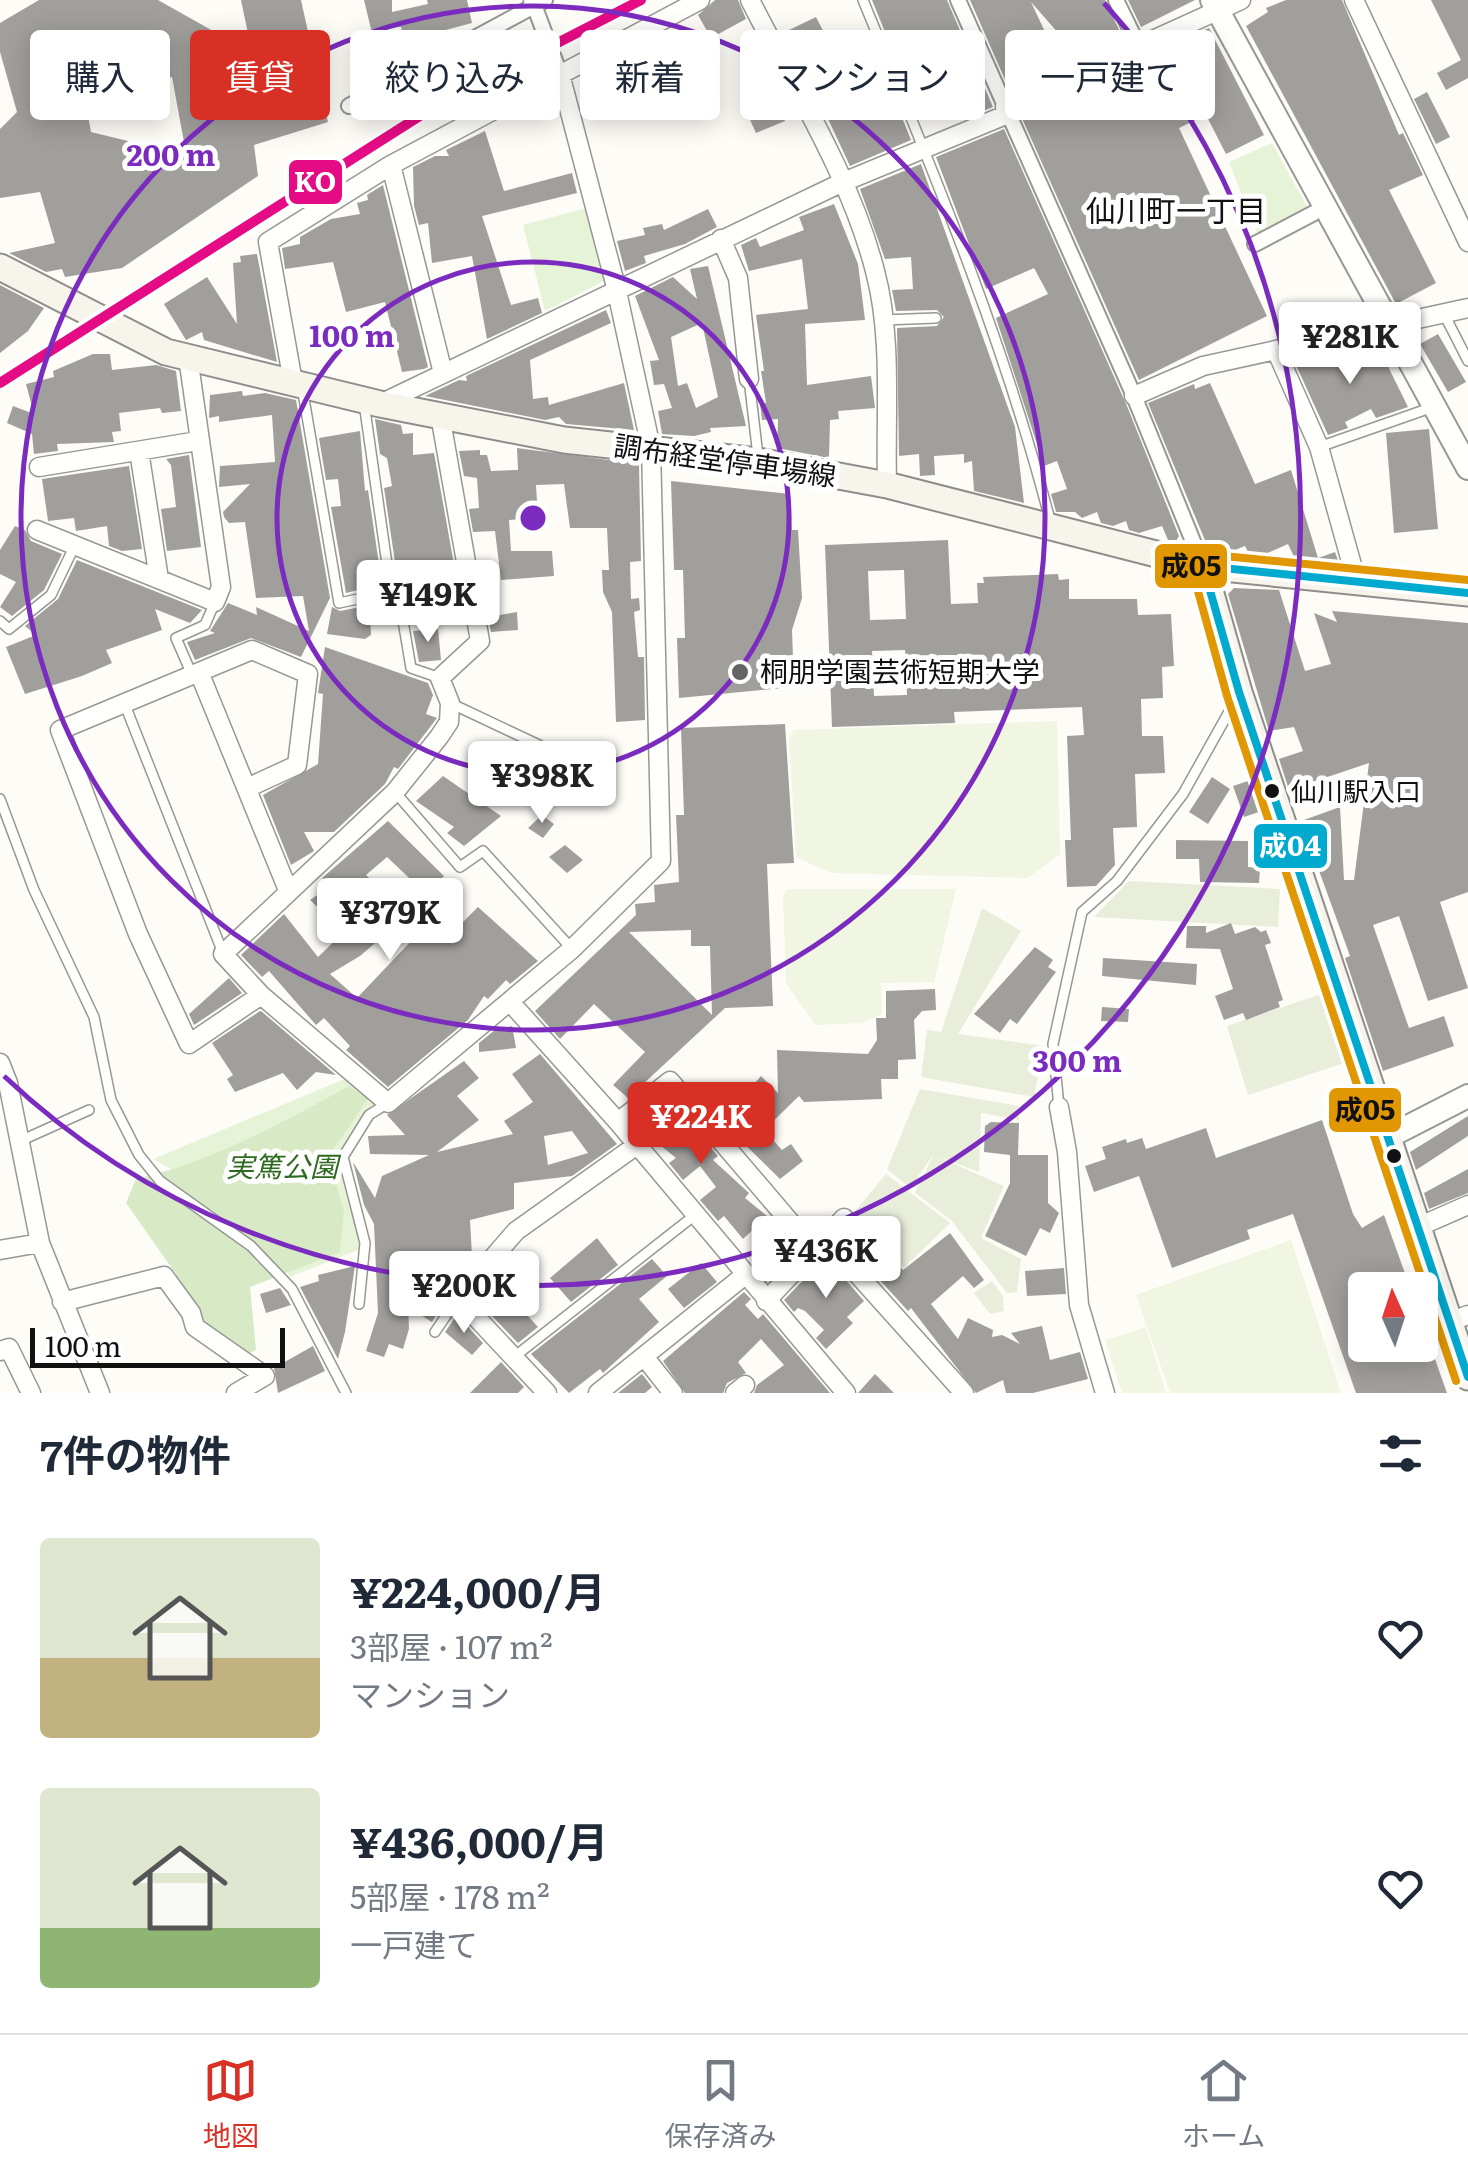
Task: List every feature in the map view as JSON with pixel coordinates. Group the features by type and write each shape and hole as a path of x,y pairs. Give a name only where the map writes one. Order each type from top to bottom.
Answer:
{"main road":[{"name":"調布経堂停車場線","path":"0,267 122,333 188,358 372,402 564,440 758,461 887,485 1203,566 1468,593"},
{"path":"1203,566 1240,692 1418,1227 1459,1319 1468,1376"}],"street":[{"path":"560,64 700,0"},
{"path":"750,0 841,182 876,270 883,320 887,485"},
{"path":"958,0 1005,109"},
{"path":"1116,0 1131,30"},
{"path":"1170,30 1215,5 1241,0"},
{"path":"1354,0 1468,242"},
{"path":"1215,5 1468,468"},
{"path":"493,30 538,6 546,30"},
{"path":"440,415 480,641 440,678 450,702 449,722 395,792 224,954 261,994 388,1103 572,949 661,861 652,448 616,287 560,76"},
{"path":"372,402 444,373 841,182 1005,111"},
{"path":"297,383 268,242 466,120"},
{"path":"1010,120 1134,396 1203,566"},
{"path":"391,165 444,373"},
{"path":"1255,244 1314,213"},
{"path":"721,239 738,278 750,379"},
{"path":"1134,396 1203,366 1468,308"},
{"path":"1276,350 1319,447 1357,583"},
{"path":"37,530 215,602 222,587 188,358"},
{"path":"39,467 198,442"},
{"path":"138,451 158,579"},
{"path":"246,788 298,765 308,674 252,650 60,730 138,934 189,1044 261,994"},
{"path":"196,673 288,890"},
{"path":"511,1003 618,1122 846,1393"},
{"path":"0,1063 40,1243 100,1393"},
{"path":"618,1122 670,1081 964,1393"},
{"path":"1388,1137 1468,1096"},
{"path":"1059,1107 1067,1152 1078,1306 1101,1392"},
{"path":"547,1393 458,1298 516,1231 637,1145"},
{"path":"1418,1227 1468,1205"},
{"path":"766,1300 844,1218"},
{"path":"0,1250 40,1243"},
{"path":"598,1393 646,1359 745,1275"},
{"path":"62,1302 164,1276 191,1313 195,1327 265,1376 236,1393"},
{"path":"0,1352 8,1348 18,1360 30,1393"},
{"path":"646,1359 673,1393"}],"lane":[{"path":"863,0 924,148 1014,387 1053,530"},
{"path":"1444,314 1468,361"},
{"path":"883,320 936,318"},
{"path":"750,379 758,461"},
{"path":"297,383 339,603 392,592"},
{"path":"372,402 392,592 400,603 411,668 440,678"},
{"path":"1319,447 1436,406"},
{"path":"0,622 10,629 42,605 75,546"},
{"path":"196,673 176,638 204,625 215,602"},
{"path":"1059,1107 1052,1044 1082,912 1118,881 1183,794 1240,692"},
{"path":"450,702 539,745"},
{"path":"125,704 224,954"},
{"path":"395,792 460,866 483,851 572,949"},
{"path":"0,800 34,890 94,1017 111,1100 139,1155 160,1181 251,1246 292,1289 346,1393"},
{"path":"359,1304 366,1243 343,1157 369,1115 388,1103"},
{"path":"20,1141 89,1110"},
{"path":"514,1357 695,1214"},
{"path":"435,1332 458,1298"}],"green space":[{"path":"1272,143 1310,212 1259,237 1229,162"},
{"path":"586,208 606,280 545,311 523,225"},
{"path":"1057,721 1060,854 1028,878 831,873 796,857 789,738 794,730"},
{"path":"1129,881 1280,889 1278,927 1094,917"},
{"path":"787,889 956,889 934,982 881,983 882,1014 861,1023 815,1025 786,983 783,896"},
{"path":"982,908 1021,931 958,1034 1044,1046 1034,1097 921,1077 927,1030 941,1032"},
{"path":"1324,993 1347,1062 1248,1095 1227,1026"},
{"name":"実篤公園","path":"352,1076 379,1101 337,1157 365,1243 358,1250 290,1277 260,1220 153,1159"},
{"path":"349,1086 368,1099 328,1157 344,1211 340,1252 250,1287 256,1350 248,1354 199,1324 176,1274 126,1203 136,1179 217,1152"},
{"path":"920,1089 1019,1106 1019,1120 981,1113 979,1172 934,1155 1004,1186 981,1238 1021,1259 1017,1292 1007,1293 951,1220 915,1193 934,1154 910,1188 887,1169"},
{"path":"886,1174 950,1223 904,1268 850,1217"},
{"path":"1291,1240 1341,1393 1170,1393 1136,1295"},
{"path":"992,1281 1003,1296 1004,1311 990,1314 974,1293"},
{"path":"1146,1327 1166,1393 1122,1393 1105,1340"}],"building":[{"path":"39,0 158,0 211,30 190,30 190,120 328,122 254,145 258,176 122,268 65,277 62,269 46,272 9,253 55,243 40,192 0,198 0,129 17,112 0,52 0,23"},
{"path":"241,0 301,0 308,30 247,30"},
{"path":"364,0 392,0 392,12 428,4 427,0 467,0 472,23 446,30 371,29"},
{"path":"715,0 738,0 746,19 720,33 720,30 706,30 698,15"},
{"path":"872,0 947,0 960,30 884,30"},
{"path":"970,0 1105,0 1119,30 1056,30 1031,2 1044,30 1005,30 1005,80"},
{"path":"1128,0 1195,0 1141,27"},
{"path":"1286,0 1342,0 1399,135 1403,133 1423,175 1389,190 1436,283 1396,304 1246,26 1268,12 1266,8"},
{"path":"1431,0 1468,0 1468,78 1446,90 1437,73 1461,60"},
{"path":"816,17 823,30 789,30"},
{"path":"1215,40 1264,135 1226,154 1209,120 1215,120"},
{"path":"985,88 993,107 985,110"},
{"path":"1427,92 1450,137 1436,144 1414,99"},
{"path":"750,120 785,120 785,121 756,133"},
{"path":"829,120 903,120 911,140 850,166"},
{"path":"1023,120 1196,120 1179,128 1267,316 1139,380","holes":["1134,192 1146,218 1122,229 1111,205"]},
{"path":"1004,129 1127,406 1179,536 1176,541 1168,540 1162,526 1139,533 1129,530 1126,521 1113,526 1101,523 1097,512 1082,518 1075,512 1056,512 1051,494 1067,489 1057,461 1044,466 996,318 1048,294 1034,268 986,289 936,157"},
{"path":"485,131 504,191 572,173 577,193 482,216 511,305 538,298 542,313 487,339 472,256 432,263 428,223 419,225 414,206 413,167 435,156 449,156 446,150"},
{"path":"921,164 1015,427 1024,503 974,491 972,461 964,463 964,454 934,456 935,475 920,476 919,454 899,456 897,328 937,326 944,317 937,310 896,311 892,290 913,289 911,257 885,259 860,189"},
{"path":"383,185 428,367 424,369 402,372 385,302 346,312 333,262 285,269 282,248 300,244 300,237 331,219 360,214 357,203 368,200 367,195"},
{"path":"834,204 858,264 865,320 805,324 807,385 871,376 875,408 838,411 839,419 830,420 829,458 777,448 778,419 762,420 760,403 766,403 756,315 808,309 802,259 749,271 741,245 756,238 760,247 804,230 799,217"},
{"path":"708,209 717,227 685,244 644,256 646,263 625,271 617,241 645,235 643,228 662,224 664,230"},
{"path":"257,254 277,362 204,340 202,332 186,340 164,304 207,277 237,324 233,263 241,262 240,256"},
{"path":"708,266 746,426 710,428 711,432 694,436 662,434 658,411 672,408 664,384 654,385 650,361 659,360 635,296 673,277 697,299 690,269","holes":["702,323 718,397 696,408 687,383 678,386 671,337"]},
{"path":"0,285 44,308 28,331 0,353"},
{"path":"606,310 611,323 530,360 533,399 548,397 549,405 624,383 634,430 566,424 559,417 545,420 425,396 459,380 467,381 466,376"},
{"path":"1438,334 1466,382 1448,392 1420,344"},
{"path":"1378,346 1408,407 1376,418 1371,409 1345,422 1348,428 1328,435 1295,363 1338,350 1344,363"},
{"path":"93,354 110,354 112,370 156,365 176,371 181,411 162,413 160,408 119,413 121,431 112,432 114,442 57,444 58,451 34,454 32,434 7,423 13,406 34,414 26,384 54,377 53,371"},
{"path":"1210,383 1255,484 1291,470 1318,558 1335,552 1339,563 1295,559 1288,544 1261,556 1249,554 1245,546 1230,552 1209,550 1148,403 1194,384 1195,389"},
{"path":"242,391 243,396 265,393 296,400 330,598 301,657 251,638 195,660 187,642 215,633 210,631 228,603 257,615 256,607 309,631 303,596 256,598 245,522 229,523 224,517 223,512 250,484 219,487 220,466 275,462 272,415 219,422 219,416 209,418 210,395"},
{"path":"375,419 401,425 403,434 413,433 413,455 434,453 457,581 410,594 410,590 399,589 384,488 392,486 387,458 380,454"},
{"path":"1429,429 1438,529 1394,533 1386,433"},
{"path":"360,431 365,491 368,490 382,584 346,593 331,507 341,506 338,479 326,480 319,438"},
{"path":"517,448 639,464 641,561 630,562 631,599 639,598 640,610 634,612 638,657 644,657 645,720 616,722 612,612 603,592 602,570 609,570 607,528 570,528 564,484 536,485 538,518 509,520 511,551 552,551 554,576 501,580 495,531 473,532 469,509 479,508 477,478 464,476 459,451 480,450 480,455 487,455 491,471 518,470"},
{"path":"189,455 201,547 167,551 161,509 176,507 171,465 166,459"},
{"path":"129,466 142,549 122,551 109,546 107,526 76,531 74,518 48,521 42,479"},
{"path":"671,481 790,494 792,530 798,530 802,598 792,630 794,687 679,698 677,638 685,638 683,570 674,570"},
{"path":"15,526 25,530 31,541 62,554 44,590 12,616 0,607 16,582 0,574 0,550"},
{"path":"948,540 951,604 978,603 977,583 984,583 983,577 1058,574 1059,580 1069,579 1069,599 1137,599 1138,615 1171,614 1174,666 1162,667 1163,698 1141,699 1142,736 1163,736 1165,773 1135,774 1137,827 1113,828 1115,865 1096,886 1067,887 1065,840 1071,840 1067,736 1084,735 1082,707 954,712 955,723 832,727 825,545","holes":["904,570 906,619 870,620 868,571","905,650 907,695 874,696 872,651"]},
{"path":"77,560 202,610 190,623 155,609 162,630 106,650 112,663 25,694 6,647 36,635 25,626 58,599"},
{"path":"1234,588 1279,590 1305,671 1331,664 1314,613 1337,622 1332,611 1468,623 1468,892 1440,902 1468,988 1428,1001 1399,916 1373,925 1409,1028 1444,1016 1454,1046 1383,1071 1345,958 1350,956 1301,821 1340,807 1344,880 1354,880 1369,763 1289,790 1279,759 1303,751 1294,727 1269,731 1228,594"},
{"path":"332,607 340,611 360,607 361,614 370,614 371,635 365,639 327,634"},
{"path":"517,612 518,630 491,632 488,617"},
{"path":"438,629 441,660 419,662 413,631"},
{"path":"325,647 428,683 433,695 426,714 437,718 398,769 394,767 385,784 334,832 304,832 314,851 291,865 263,795 318,764 323,694 318,693"},
{"path":"785,724 794,863 767,864 773,1006 725,1008 628,1098 613,1085 645,1052 594,1004 560,1039 535,1011 636,915 635,904 655,902 654,885 679,882 676,815 684,815 681,728","holes":["691,930 691,946 710,946 712,1015 629,932"]},
{"path":"443,776 501,816 464,846 447,833 454,827 416,801"},
{"path":"1212,777 1230,789 1208,824 1189,812"},
{"path":"1251,780 1262,811 1244,817 1233,786"},
{"path":"542,815 554,824 543,838 528,828"},
{"path":"388,821 444,876 425,893 387,857 366,875 397,906 405,899 416,908 360,956 330,974 357,998 432,919 448,937 478,907 538,961 510,984 506,980 488,999 484,996 468,1020 388,1087 346,1050 350,1046 324,1018 316,1025 269,971 262,977 241,955 284,914 318,957 344,932 310,900 329,887 322,878"},
{"path":"1176,840 1248,841 1248,867 1260,868 1259,883 1200,882 1199,859 1176,859"},
{"path":"565,845 583,860 567,873 549,857"},
{"path":"1231,923 1235,934 1255,927 1261,932 1266,930 1271,943 1265,945 1283,1000 1278,1002 1280,1007 1246,1020 1243,1013 1224,1020 1215,996 1233,989 1220,949 1186,948 1187,926 1206,926 1206,933"},
{"path":"1035,947 1053,960 1048,967 1056,972 1017,1024 1010,1019 1000,1033 974,1014"},
{"path":"1103,958 1197,964 1196,985 1102,976"},
{"path":"229,978 242,993 194,1025 189,1014"},
{"path":"935,989 936,1010 922,1011 914,1020 916,1059 898,1060 898,1079 881,1079 882,1099 804,1102 799,1096 764,1130 782,1150 791,1144 803,1161 780,1179 721,1121 761,1076 778,1093 777,1050 868,1054 877,1040 876,1018 886,1018 886,991"},
{"path":"1102,1007 1129,1009 1128,1022 1101,1021"},
{"path":"260,1011 336,1075 316,1072 297,1090 283,1073 235,1092 227,1079 233,1075 212,1043"},
{"path":"512,1026 516,1048 479,1052 479,1043 495,1030"},
{"path":"540,1054 617,1144 572,1176 514,1183 514,1209 470,1220 472,1256 393,1265 407,1274 409,1329 403,1349 389,1344 384,1357 366,1351 378,1313 374,1224 364,1205 353,1162 375,1198 382,1176 429,1155 370,1154 368,1136 405,1135 387,1115 464,1061 479,1078 457,1096 479,1120 437,1152 513,1134 504,1121 533,1102 512,1074","holes":["572,1131 588,1153 548,1165 544,1136"]},
{"path":"668,1098 718,1156 713,1160 749,1193 745,1198 767,1216 743,1239 724,1216 718,1221 700,1200 716,1187 700,1166 683,1180 669,1163 676,1158 639,1128 642,1119"},
{"path":"1468,1116 1468,1136 1416,1170 1410,1152"},
{"path":"1322,1120 1353,1214 1362,1228 1384,1215 1405,1272 1348,1272 1348,1362 1436,1362 1447,1393 1356,1393 1293,1214 1247,1230 1250,1239 1172,1268 1139,1176 1094,1192 1085,1166 1106,1159 1102,1147 1126,1139 1127,1143 1142,1138 1146,1149 1206,1128 1216,1158"},
{"path":"991,1122 1019,1123 1018,1155 1048,1155 1048,1203 1059,1213 1050,1233 1040,1228 1026,1256 985,1236 1010,1183 1010,1155 984,1152 985,1126"},
{"path":"1468,1169 1468,1193 1429,1209 1424,1193"},
{"path":"950,1233 984,1280 974,1288 963,1276 931,1304 958,1339 968,1318 993,1330 992,1337 1002,1335 1020,1344 1011,1333 1042,1326 1050,1360 1080,1352 1088,1379 1033,1393 1006,1393 1003,1380 976,1393 911,1308 908,1311 878,1278 894,1261 903,1270"},
{"path":"784,1234 797,1250 785,1263 769,1245"},
{"path":"597,1238 618,1265 571,1302 550,1278"},
{"path":"826,1257 864,1301 847,1317 853,1323 826,1349 816,1338 824,1330 805,1311 798,1308 794,1312 784,1300"},
{"path":"652,1259 667,1276 639,1299 659,1322 603,1373 600,1369 569,1393 531,1354"},
{"path":"519,1260 540,1286 517,1304 538,1327 518,1343 475,1298 493,1276"},
{"path":"701,1263 717,1282 684,1308 668,1289"},
{"path":"355,1266 338,1359 300,1287 319,1281 318,1275"},
{"path":"1064,1268 1066,1294 1027,1296 1025,1271"},
{"path":"429,1287 446,1298 432,1322 414,1311"},
{"path":"280,1288 291,1305 266,1313 260,1294"},
{"path":"744,1292 751,1299 745,1305 758,1319 763,1314 830,1393 754,1393 757,1385 784,1365 761,1339 738,1362 746,1373 727,1383 723,1393 685,1393 663,1361"},
{"path":"457,1315 483,1343 472,1355 445,1332"},
{"path":"313,1346 325,1371 278,1393 274,1368"},
{"path":"501,1362 524,1387 518,1393 470,1393"},
{"path":"642,1374 652,1387 645,1393 618,1393"},
{"path":"875,1374 894,1393 858,1393"}],"transit line":[{"name":"KO","path":"0,383 437,105 641,0"},
{"name":"成05","path":"1456,1381 1227,696 1191,566 1194,557 1203,554 1468,580"},
{"name":"成04","path":"1468,593 1203,566 1239,692 1468,1377"}],"place":[{"name":"桐朋学園芸術短期大学","path":"740,672"},
{"name":"仙川駅入口","path":"1272,791"}],"district":[{"name":"仙川町一丁目","path":"1176,212"}]}
